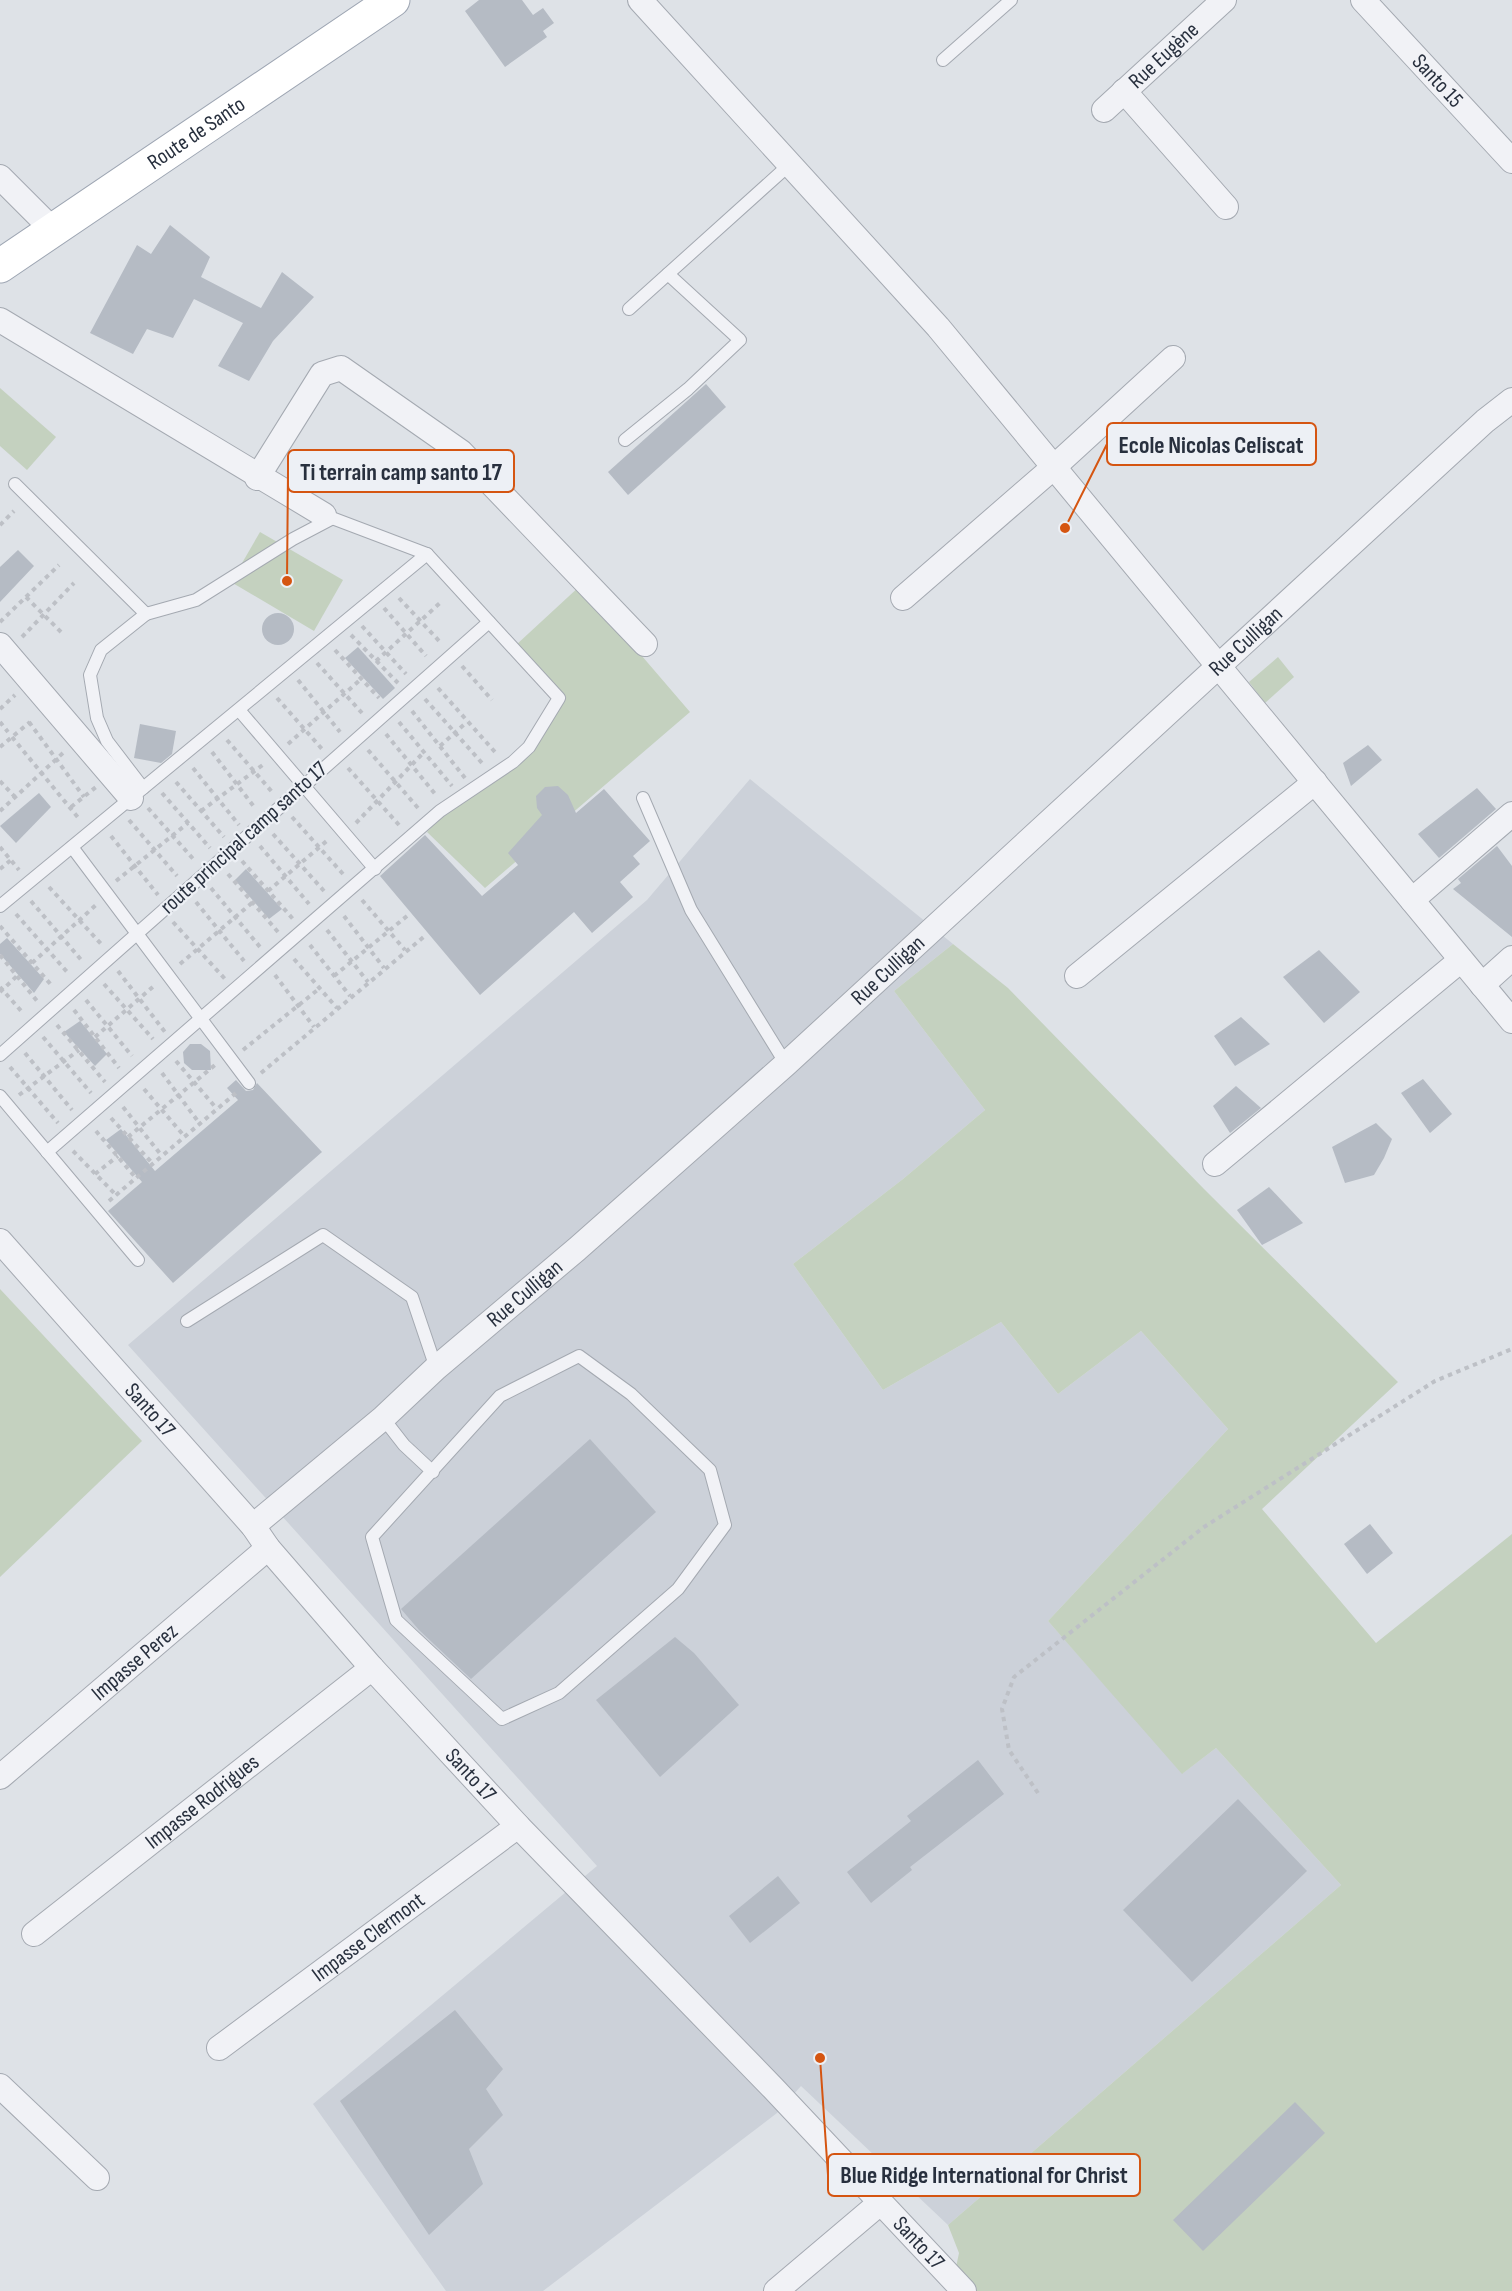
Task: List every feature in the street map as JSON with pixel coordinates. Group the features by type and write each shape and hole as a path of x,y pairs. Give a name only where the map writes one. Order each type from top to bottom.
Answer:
{"main road":[{"name":"Route de Santo","path":"0,266 393,0"}],"street":[{"path":"640,0 938,327 1512,1021"},
{"name":"Rue Eugène","path":"1104,110 1224,0"},
{"name":"Santo 15","path":"1363,0 1512,161"},
{"path":"1124,92 1226,207"},
{"path":"0,177 53,230"},
{"path":"0,320 257,478 328,517"},
{"path":"903,598 1054,467 1173,358"},
{"path":"257,478 322,374 341,368 461,452 645,644"},
{"name":"Rue Culligan","path":"253,1526 383,1418 436,1368 586,1241 786,1064 1485,421 1512,400"},
{"path":"10,642 51,705 110,776 136,794"},
{"path":"1077,976 1315,782"},
{"path":"1412,900 1512,814"},
{"path":"1482,985 1512,958"},
{"path":"1215,1164 1461,960"},
{"name":"Santo 17","path":"0,1241 253,1526 268,1548 372,1668 518,1826 774,2088 964,2291"},
{"name":"Impasse Perez","path":"0,1777 268,1548"},
{"name":"Impasse Rodrigues","path":"34,1934 372,1668"},
{"name":"Impasse Clermont","path":"219,2048 518,1826"},
{"path":"0,2086 97,2178"},
{"path":"776,2291 880,2203"}],"lane":[{"path":"943,60 1011,0"},
{"path":"629,309 789,165"},
{"path":"625,440 688,389 740,340 668,274"},
{"path":"15,484 146,614"},
{"path":"47,1152 440,811 513,762 530,747 559,698 427,554 328,517 196,600 146,614 101,650 90,675 97,718 136,794"},
{"path":"3,904 427,554"},
{"name":"route principal camp santo 17","path":"3,1059 16,1041 33,1025 489,622"},
{"path":"239,711 274,756 303,786 340,835 375,869"},
{"path":"643,798 691,910 786,1064"},
{"path":"72,847 201,1019 232,1055 249,1083"},
{"path":"3,1100 138,1260"},
{"path":"188,1321 323,1235 412,1297 436,1368"},
{"path":"579,1356 631,1394 710,1470 725,1525 678,1589 559,1693 502,1719 396,1620 372,1537 433,1472 500,1396 579,1356"},
{"path":"383,1418 404,1444 433,1472"}],"path":[{"path":"0,525 14,511"},
{"path":"0,622 59,565"},
{"path":"10,642 44,614 74,583"},
{"path":"388,586 492,700"},
{"path":"26,597 63,634"},
{"path":"375,597 406,634 467,722 495,752"},
{"path":"376,661 440,603"},
{"path":"352,616 386,652 440,746 466,780"},
{"path":"340,625 455,733 483,764"},
{"path":"324,639 389,710 455,790"},
{"path":"308,652 344,694 412,765 442,803"},
{"path":"289,668 324,712 396,782 419,808"},
{"path":"201,811 274,756 361,679"},
{"path":"267,686 304,729 335,758 400,827"},
{"path":"0,747 51,705"},
{"path":"0,722 8,732"},
{"path":"440,746 467,722"},
{"path":"29,723 84,797"},
{"path":"216,728 405,950"},
{"path":"12,736 90,832"},
{"path":"0,811 79,738"},
{"path":"202,740 237,784 263,822 335,903 384,968"},
{"path":"268,891 319,848 340,835 377,801 424,752"},
{"path":"183,756 286,876 368,982"},
{"path":"166,770 268,891 350,996"},
{"path":"71,807 110,776"},
{"path":"0,781 15,797"},
{"path":"136,794 188,823 337,1008"},
{"path":"136,794 172,835 236,917 314,1027"},
{"path":"136,794 155,850 254,973"},
{"path":"101,823 165,908 233,987"},
{"path":"108,888 188,823"},
{"path":"0,847 29,882 61,936 127,1010 168,1048"},
{"path":"0,869 11,860"},
{"path":"29,882 79,920 110,957 139,999 168,1048 217,1109"},
{"path":"168,975 253,902"},
{"path":"3,904 47,949 77,986 140,1072 161,1109 184,1137"},
{"path":"32,963 97,904"},
{"path":"334,976 407,916"},
{"path":"0,926 95,1036 140,1072 178,1095 200,1124"},
{"path":"0,955 162,1156"},
{"path":"17,976 1,990 153,1164"},
{"path":"95,1036 156,984"},
{"path":"128,1137 194,1082 320,988"},
{"path":"16,1041 44,1076 136,1178"},
{"path":"3,1100 28,1088 78,1050"},
{"path":"3,1059 28,1088 64,1137 116,1195"},
{"path":"80,1191 118,1156"},
{"path":"1038,1793 1010,1750 1002,1708 1014,1677 1204,1527 1435,1381 1512,1349"}],"shaded area":[{"path":"750,779 953,944 894,991 985,1110 903,1179 793,1264 883,1390 1001,1322 1058,1394 1141,1331 1228,1429 1048,1621 1183,1773 1216,1748 1341,1885 948,2225 801,2086 777,2113 543,2291 446,2291 313,2104 597,1866 128,1345 647,900"}],"green space":[{"path":"0,388 56,437 27,470 0,446"},
{"path":"260,532 343,580 314,631 231,582"},
{"path":"581,585 690,712 485,888 427,832 440,817 472,797 531,749 564,697 516,645"},
{"path":"1278,657 1294,677 1265,703 1249,682"},
{"path":"953,944 1008,988 1204,1189 1398,1382 1262,1509 1376,1643 1512,1534 1512,2291 951,2291 959,2253 948,2225 1341,1885 1216,1748 1182,1774 1048,1621 1228,1429 1141,1331 1058,1394 1001,1322 883,1390 793,1264 903,1179 985,1110 894,991"},
{"path":"0,1289 142,1441 0,1577"}],"building":[{"path":"479,0 522,0 533,15 543,8 554,23 543,31 547,37 505,67 465,11"},
{"path":"170,225 210,257 201,277 261,308 282,272 314,297 273,341 249,381 218,366 243,323 194,299 173,338 147,329 133,354 90,333 137,245 151,254"},
{"path":"706,384 726,407 628,495 608,472"},
{"path":"18,550 34,566 0,602 0,567"},
{"path":"278,613 289,618 294,629 289,640 278,645 267,640 262,629 267,618"},
{"path":"358,647 395,688 383,699 345,658"},
{"path":"140,724 176,731 172,754 161,763 134,758"},
{"path":"1368,745 1382,760 1351,786 1343,763"},
{"path":"558,786 568,795 576,813 604,789 650,841 633,856 640,864 620,882 633,897 592,933 574,912 480,995 380,876 425,835 482,896 518,865 508,853 542,815 537,808 536,796 545,787"},
{"path":"1477,788 1496,809 1439,858 1418,834"},
{"path":"39,793 51,807 16,843 0,826"},
{"path":"1497,846 1512,866 1512,937 1453,889 1461,883 1458,879"},
{"path":"246,869 282,909 269,919 235,880"},
{"path":"7,938 44,979 34,993 0,954 0,944"},
{"path":"1319,950 1360,992 1324,1023 1283,977"},
{"path":"1241,1017 1270,1044 1235,1066 1214,1036"},
{"path":"80,1021 107,1054 95,1066 64,1032"},
{"path":"190,1044 201,1044 210,1051 211,1070 192,1070 184,1063 183,1052"},
{"path":"1423,1079 1452,1114 1430,1133 1401,1093"},
{"path":"236,1080 246,1091 253,1090 257,1083 322,1152 173,1283 108,1211 142,1182 106,1140 121,1129 155,1171 238,1100 227,1088"},
{"path":"1236,1086 1261,1108 1230,1133 1213,1106"},
{"path":"1376,1123 1392,1139 1384,1158 1374,1175 1345,1183 1332,1147"},
{"path":"1269,1187 1303,1223 1262,1245 1237,1210"},
{"path":"590,1439 656,1512 471,1679 419,1630 401,1609"},
{"path":"1370,1524 1393,1553 1367,1574 1344,1544"},
{"path":"675,1637 694,1653 739,1705 660,1777 596,1700"},
{"path":"978,1760 1004,1794 910,1867 912,1870 871,1903 847,1872 911,1821 907,1816"},
{"path":"1238,1799 1307,1871 1192,1982 1123,1910"},
{"path":"778,1876 800,1903 750,1943 729,1916"},
{"path":"455,2010 503,2069 486,2089 503,2115 469,2149 483,2184 429,2235 340,2101"},
{"path":"1295,2102 1325,2133 1203,2251 1173,2220"}],"place":[{"name":"Ecole Nicolas Celiscat","path":"1065,528"},
{"name":"Ti terrain camp santo 17","path":"287,581"},
{"name":"Blue Ridge International for Christ","path":"820,2058"}]}
